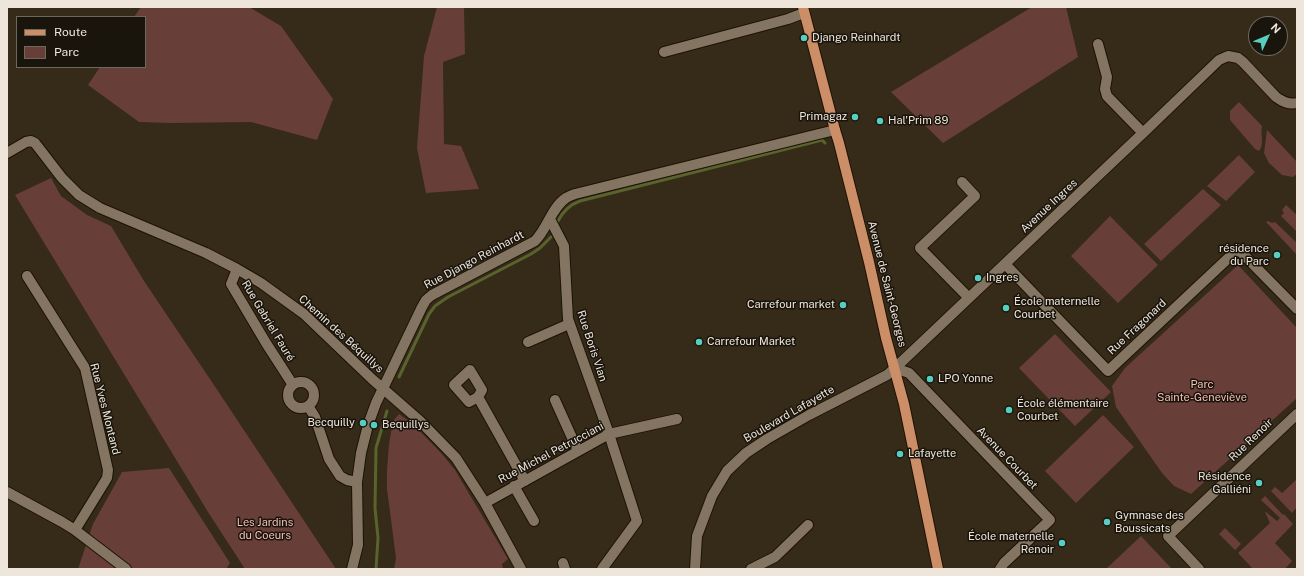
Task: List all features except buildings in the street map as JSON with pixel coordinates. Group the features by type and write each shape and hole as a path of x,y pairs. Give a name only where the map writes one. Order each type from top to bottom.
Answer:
{"main road":[{"name":"Avenue de Saint-Georges","path":"804,10 834,130 841,150 886,338 895,368 912,439 938,569"}],"street":[{"path":"664,52 788,19 804,10"},
{"path":"1098,44 1107,77 1105,89 1107,96 1143,134"},
{"name":"Avenue Ingres","path":"895,368 1143,134 1219,60 1228,56 1238,58 1282,102 1288,104 1297,103"},
{"name":"Rue Django Reinhardt","path":"352,569 358,545 357,482 361,453 368,425 376,403 426,300 432,295 535,241 540,236 558,206 565,198 575,194 834,130"},
{"name":"Chemin des Béquillys","path":"7,153 26,142 31,141 35,143 62,178 79,195 100,208 206,253 237,269 261,283 304,314 383,389 420,420 456,458 485,503 520,569"},
{"path":"962,182 975,196 920,248 969,298"},
{"name":"Rue Boris Vian","path":"550,219 564,246 569,324 609,434 637,521 602,569"},
{"name":"Rue Fragonard","path":"1004,264 1108,371 1238,249 1297,309"},
{"name":"Rue Gabriel Fauré","path":"237,269 231,284 293,385"},
{"name":"Rue Yves Montand","path":"27,276 85,368 108,470 107,478 75,530"},
{"path":"528,342 569,324"},
{"name":"Boulevard Lafayette","path":"695,569 697,536 712,496 727,471 746,453 767,439 809,415 887,375 895,368"},
{"name":"Avenue Courbet","path":"895,368 909,373 1050,520 1004,563 1000,569"},
{"path":"301,382 305,383 311,388 313,392 313,400 308,406 299,408 291,404 289,401 288,392 293,385 301,382"},
{"path":"478,397 525,481"},
{"path":"555,400 578,451"},
{"path":"308,406 315,417 329,459 340,476 347,480 357,482"},
{"name":"Rue Renoir","path":"1199,569 1168,536 1297,414"},
{"name":"Rue Michel Petrucciani","path":"485,503 609,434 677,420"},
{"path":"514,486 534,521"},
{"path":"7,492 75,530 126,569"},
{"path":"751,569 775,557 808,525"}],"green space":[{"path":"141,7 249,7 281,26 333,99 317,140 251,122 139,122 88,85 99,68 146,68 146,16 135,16"},
{"path":"437,7 464,7 465,54 443,62 444,144 461,146 479,189 426,193 417,148 424,56"},
{"path":"1032,7 1066,7 1078,57 943,143 891,92"},
{"path":"1239,102 1262,126 1262,145 1259,151 1255,149 1230,120 1230,111"},
{"path":"1267,130 1297,162 1297,174 1293,177 1282,175 1269,163 1264,153"},
{"path":"1239,155 1255,172 1226,201 1207,186"},
{"name":"Les Jardins du Coeurs","path":"51,178 61,196 87,215 111,226 144,281 336,569 245,569 208,512 15,195"},
{"path":"1203,189 1221,205 1161,261 1144,244"},
{"path":"1286,205 1297,215 1297,232 1281,216 1284,213 1282,210"},
{"path":"1110,216 1158,265 1118,303 1071,256"},
{"path":"1268,221 1272,223 1275,222 1297,243 1297,255 1266,222"},
{"name":"Parc Sainte-Geneviève","path":"1238,265 1297,328 1297,398 1191,494 1174,486 1162,473 1116,407 1112,386 1125,368"},
{"path":"1055,334 1111,392 1075,426 1019,368"},
{"path":"399,414 413,424 455,470 508,559 502,564 503,569 394,569 396,558 387,489 387,470 393,421"},
{"path":"1103,415 1134,447 1076,503 1045,471"},
{"path":"169,468 230,563 226,569 78,569 93,524 122,472"},
{"path":"1297,479 1297,507 1292,513 1271,491 1275,487 1282,493"},
{"path":"1265,496 1293,524 1275,543 1292,561 1285,569 1253,569 1238,553 1270,523 1265,512 1277,521 1280,518 1261,500"},
{"path":"1225,528 1241,544 1235,550 1219,534"},
{"path":"1141,536 1172,569 1107,568"}],"waterway":[{"path":"558,221 567,209 580,201 822,140 825,143"},
{"path":"399,377 429,314 435,306 448,297 531,254 540,248 551,237"},
{"path":"376,569 378,538 375,508 376,448 387,411"}],"place":[{"name":"Django Reinhardt","path":"804,38"},
{"name":"Primagaz","path":"855,117"},
{"name":"Hal'Prim 89","path":"880,121"},
{"name":"résidence du Parc","path":"1277,255"},
{"name":"Ingres","path":"978,278"},
{"name":"Carrefour market","path":"843,305"},
{"name":"École maternelle Courbet","path":"1006,308"},
{"name":"Carrefour Market","path":"699,342"},
{"name":"LPO Yonne","path":"930,379"},
{"name":"École élémentaire Courbet","path":"1009,410"},
{"name":"Becquilly","path":"363,423"},
{"name":"Bequillys","path":"374,425"},
{"name":"Lafayette","path":"900,454"},
{"name":"Résidence Galliéni","path":"1259,483"},
{"name":"Gymnase des Boussicats","path":"1107,522"},
{"name":"École maternelle Renoir","path":"1062,543"}]}
